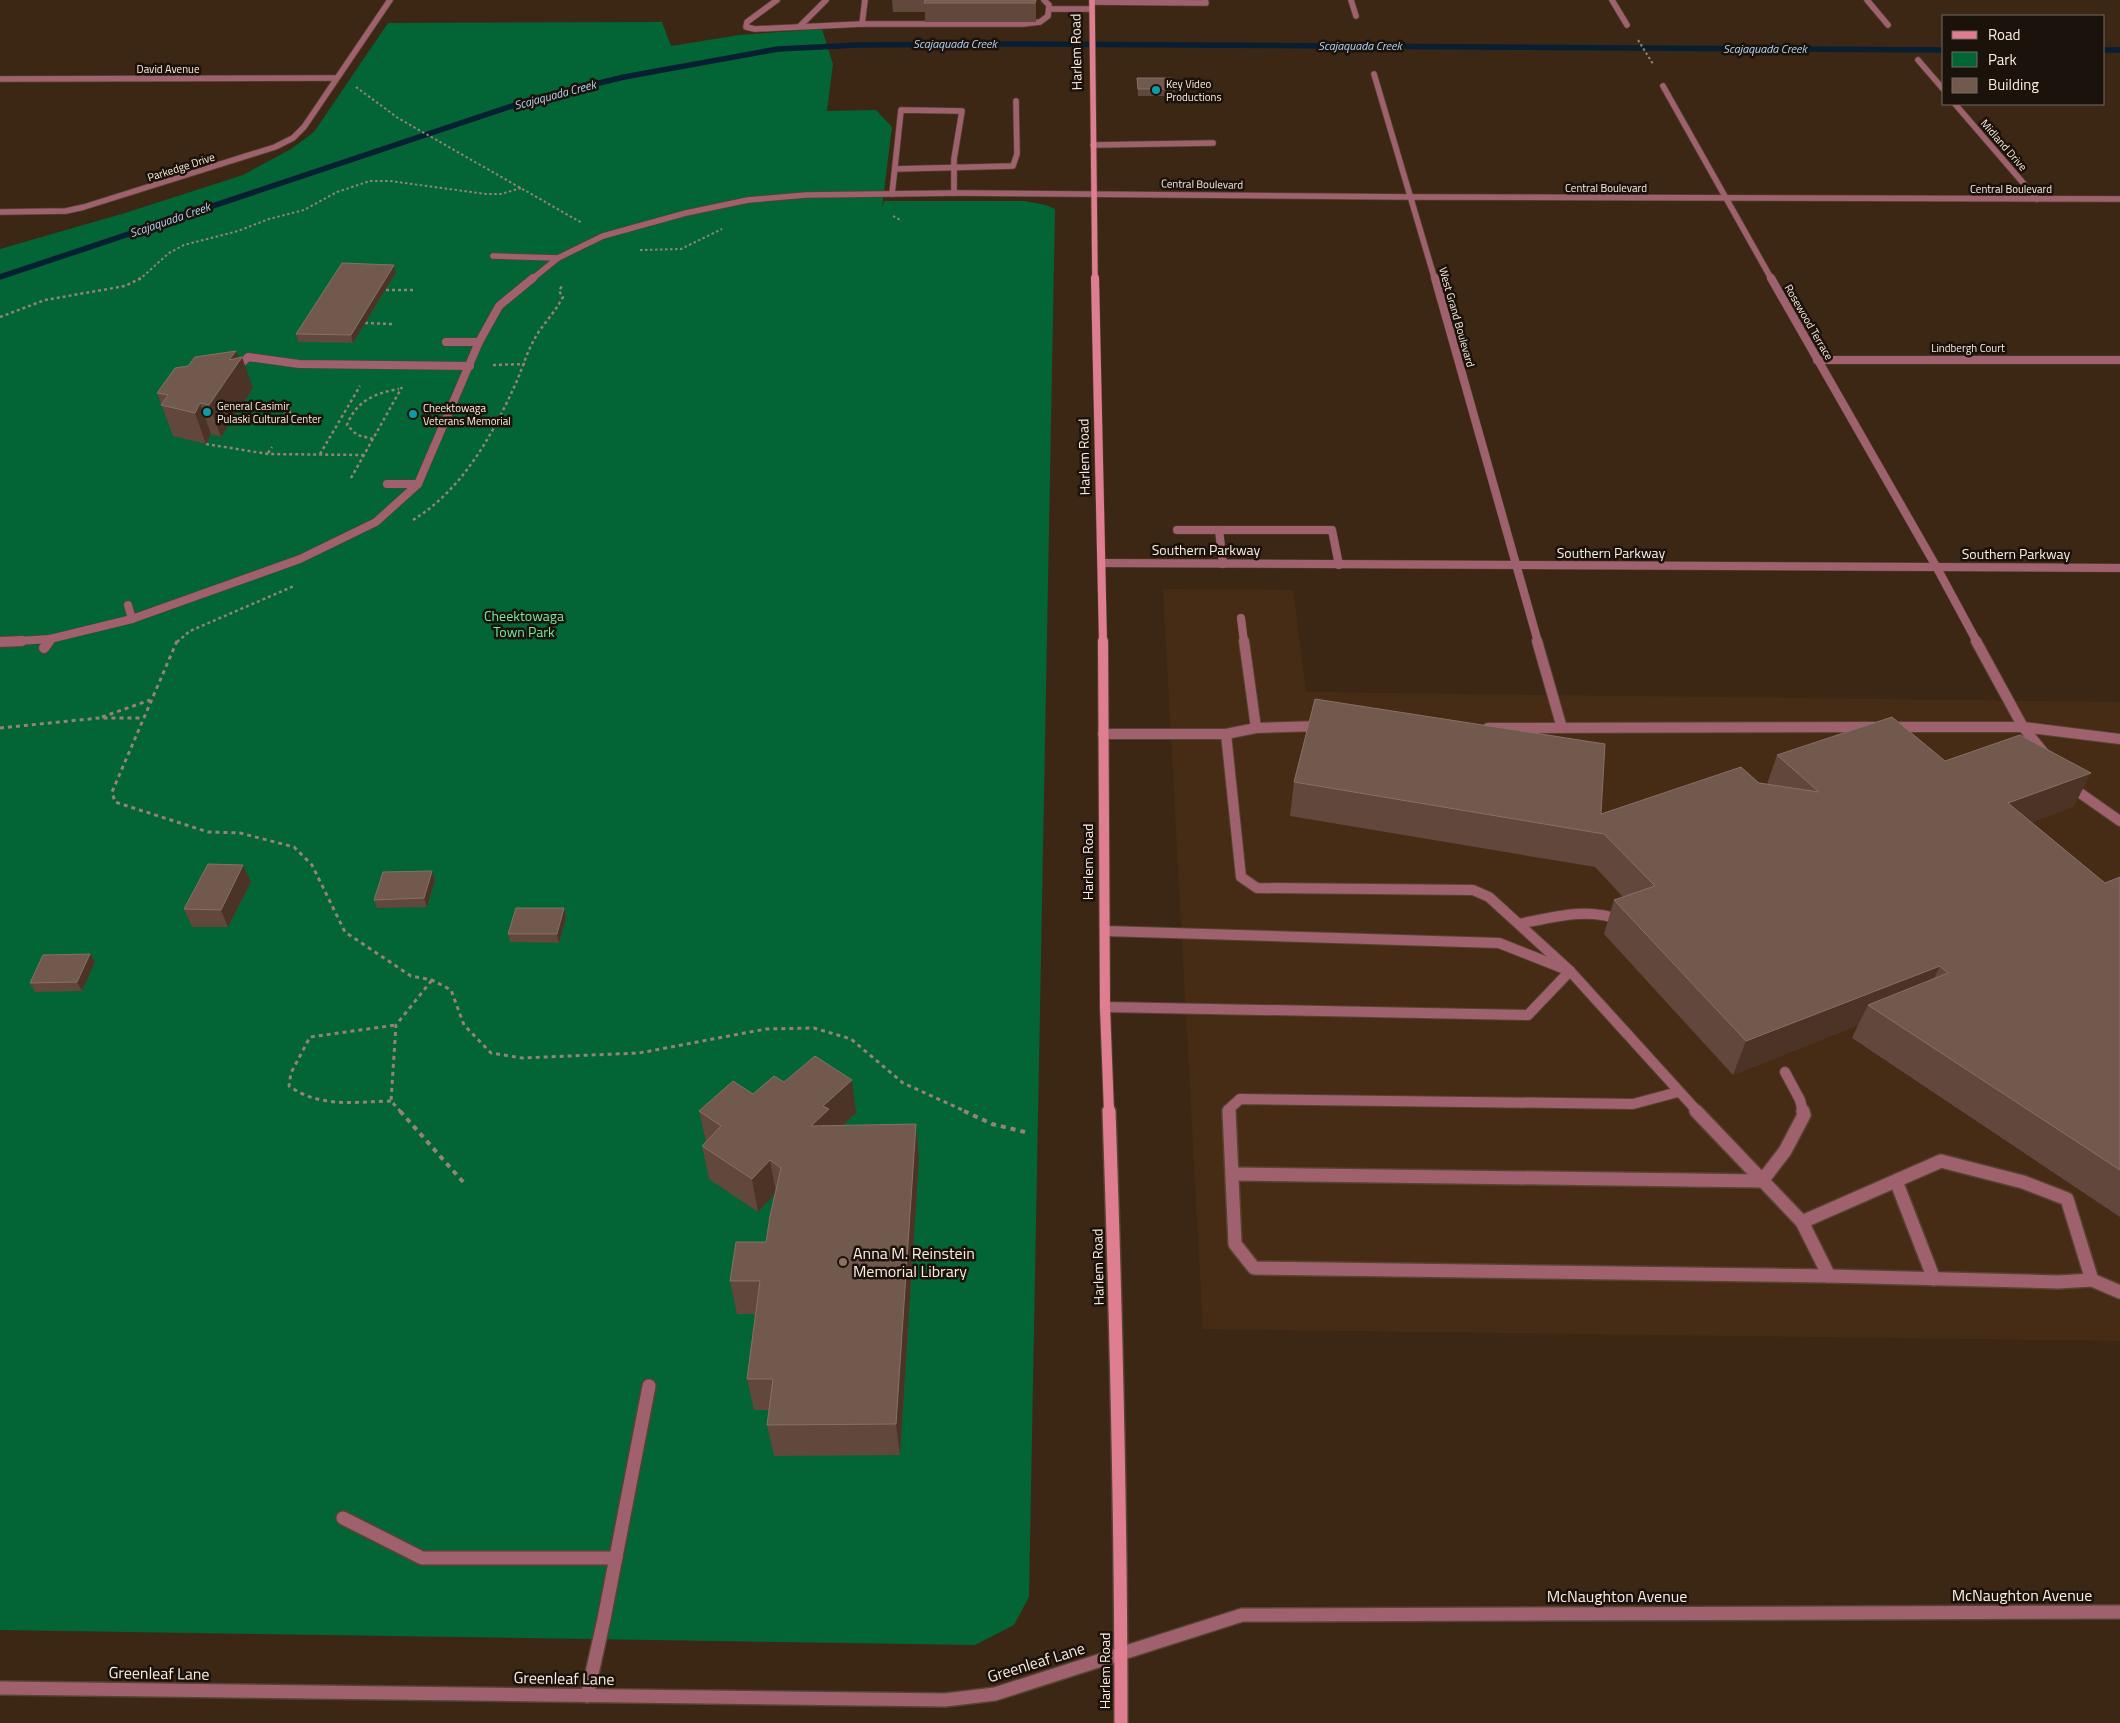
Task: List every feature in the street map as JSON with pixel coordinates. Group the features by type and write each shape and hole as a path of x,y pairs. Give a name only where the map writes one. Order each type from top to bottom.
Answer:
{"main road":[{"name":"Harlem Road","path":"1092,1 1093,193 1102,564 1105,1007 1114,1258 1122,1591 1121,1723"}],"street":[{"name":"Parkedge Drive","path":"0,212 58,211 84,206 275,147 293,138 304,127 390,0"},
{"path":"777,0 747,22 746,27 755,29 862,24 1023,24 1040,22 1048,16 1049,6 1044,0"},
{"path":"800,26 826,0"},
{"path":"862,24 865,0"},
{"path":"1092,1 1206,3 1206,0"},
{"path":"1351,0 1356,16"},
{"path":"1612,0 1627,25"},
{"path":"1867,0 1888,25"},
{"path":"1049,9 1091,9"},
{"path":"1918,60 1942,88"},
{"name":"West Grand Boulevard","path":"1374,74 1412,197 1562,728"},
{"name":"David Avenue","path":"0,79 336,78"},
{"name":"Rosewood Terrace","path":"1663,86 1817,360 1937,568 2022,727 2053,764"},
{"path":"895,168 1013,166 1017,154 1016,101"},
{"name":"Midland Drive","path":"1956,105 2037,199"},
{"path":"892,194 901,110 932,109 962,111 954,168 954,193"},
{"path":"1093,145 1213,143"},
{"name":"Central Boulevard","path":"558,258 603,236 686,213 748,200 806,195 1093,193 1412,197 2120,199"},
{"path":"493,256 558,258"},
{"path":"0,642 50,639 132,619 300,559 376,522 418,484 479,342 499,306 558,258"},
{"path":"446,342 479,342"},
{"path":"227,378 248,357 299,364 470,366"},
{"name":"Lindbergh Court","path":"1817,360 2120,360"},
{"path":"387,484 418,484"},
{"path":"1177,530 1332,530 1339,565"},
{"path":"1219,530 1223,564"},
{"name":"Southern Parkway","path":"1102,564 2120,568"},
{"path":"128,605 132,619"},
{"path":"1241,618 1256,728"},
{"path":"44,648 50,639"},
{"path":"1103,734 1226,734 1256,728 1328,726"},
{"path":"1474,728 2022,727 2120,739"},
{"path":"1226,734 1241,877 1257,888 1473,890 1489,897 1570,971 1678,1092 1802,1222 1829,1276"},
{"path":"2065,780 2071,787 2120,820"},
{"path":"1519,924 1577,912 1610,915 1629,924"},
{"path":"1104,931 1499,943 1570,971"},
{"path":"1105,1007 1528,1015 1570,971"},
{"path":"1762,1181 1785,1151 1804,1115 1800,1100 1785,1072"},
{"path":"1678,1092 1634,1104 1240,1099 1229,1109 1235,1244 1254,1268 1829,1276 2058,1282 2092,1280 2120,1292"},
{"path":"1802,1222 1941,1161 2023,1182 2067,1199 2092,1280"},
{"path":"1232,1174 1762,1181"},
{"path":"1896,1181 1934,1279"},
{"path":"587,1696 649,1386"},
{"path":"343,1518 422,1558 616,1558"},
{"name":"McNaughton Avenue","path":"1121,1654 1242,1615 2120,1612"},
{"name":"Greenleaf Lane","path":"0,1688 945,1700 995,1694 1121,1654"}],"path":[{"path":"1638,39 1653,64"},
{"path":"336,78 355,86 398,118 603,236 631,250 681,249 722,229"},
{"path":"0,317 45,300 125,286 142,278 169,253 184,245 238,231 269,219 304,210 337,192 370,181 390,181 486,194 501,194 522,188"},
{"path":"884,217 912,210 919,203 921,194"},
{"path":"892,216 902,221"},
{"path":"409,522 418,518 444,499 478,453 514,388 536,335 559,307 563,297 559,291 565,279"},
{"path":"386,290 413,290"},
{"path":"365,323 392,324"},
{"path":"470,366 525,364"},
{"path":"320,454 372,365"},
{"path":"351,478 414,366"},
{"path":"373,439 356,434 347,425 354,409 370,397 384,391 401,389"},
{"path":"283,412 291,412"},
{"path":"206,444 268,454 364,455"},
{"path":"268,454 272,447"},
{"path":"295,586 190,631 177,641 142,718 112,792 116,802 208,832 240,833 294,847 312,865 344,932 410,976 432,980 452,990 464,1025 491,1053 522,1058 639,1053 766,1029 814,1028 851,1039 903,1083 992,1124 1025,1132"},
{"path":"99,718 151,699"},
{"path":"0,728 99,718 142,718"},
{"path":"432,980 396,1025 391,1100 464,1183"},
{"path":"391,1100 327,1102 303,1096 289,1086 291,1073 310,1037 396,1025"}],"shaded area":[{"path":"1163,589 1293,590 1306,692 2120,702 2120,1341 1203,1329"}],"green space":[{"name":"Cheektowaga Town Park","path":"662,22 671,46 739,35 822,29 833,64 827,111 876,110 892,127 882,207 884,201 1024,201 1046,205 1055,209 1029,1597 1014,1625 975,1645 0,1630 0,249 125,213 243,175 291,149 314,132 388,23"}],"building":[{"path":"925,0 1036,0 1035,3 924,3"},
{"path":"1137,78 1173,78 1175,89 1138,89"},
{"path":"342,263 394,265 351,335 296,334"},
{"path":"236,351 229,360 242,357 209,405 200,403 195,413 161,405 168,395 157,393 175,368 188,366 195,357"},
{"path":"1315,699 1605,744 1601,814 1741,767 1759,783 1819,792 1777,755 1892,717 1945,761 2020,735 2091,773 2008,803 2105,883 2120,877 2120,1170 1868,1005 1948,973 1940,966 1746,1041 1614,900 1655,886 1604,834 1294,782"},
{"path":"208,864 243,865 221,910 184,909"},
{"path":"432,871 424,898 374,900 383,872"},
{"path":"516,908 564,908 557,934 508,934"},
{"path":"90,954 77,982 30,983 43,955"},
{"name":"Anna M. Reinstein Memorial Library","path":"815,1056 852,1080 823,1106 829,1109 811,1126 916,1124 896,1424 767,1425 773,1379 747,1379 760,1281 730,1281 736,1242 766,1242 781,1168 770,1160 752,1179 702,1146 721,1126 699,1111 733,1081 753,1094 774,1076 784,1082"}],"waterway":[{"name":"Scajaquada Creek","path":"0,277 533,99 624,77 778,49 858,45 1023,44 1942,50"},
{"name":"Scajaquada Creek","path":"2105,50 2120,50"}],"place":[{"name":"Key Video Productions","path":"1156,90"},
{"name":"General Casimir Pulaski Cultural Center","path":"207,412"},
{"name":"Cheektowaga Veterans Memorial","path":"413,414"},
{"name":"Anna M. Reinstein Memorial Library","path":"843,1262"}]}
